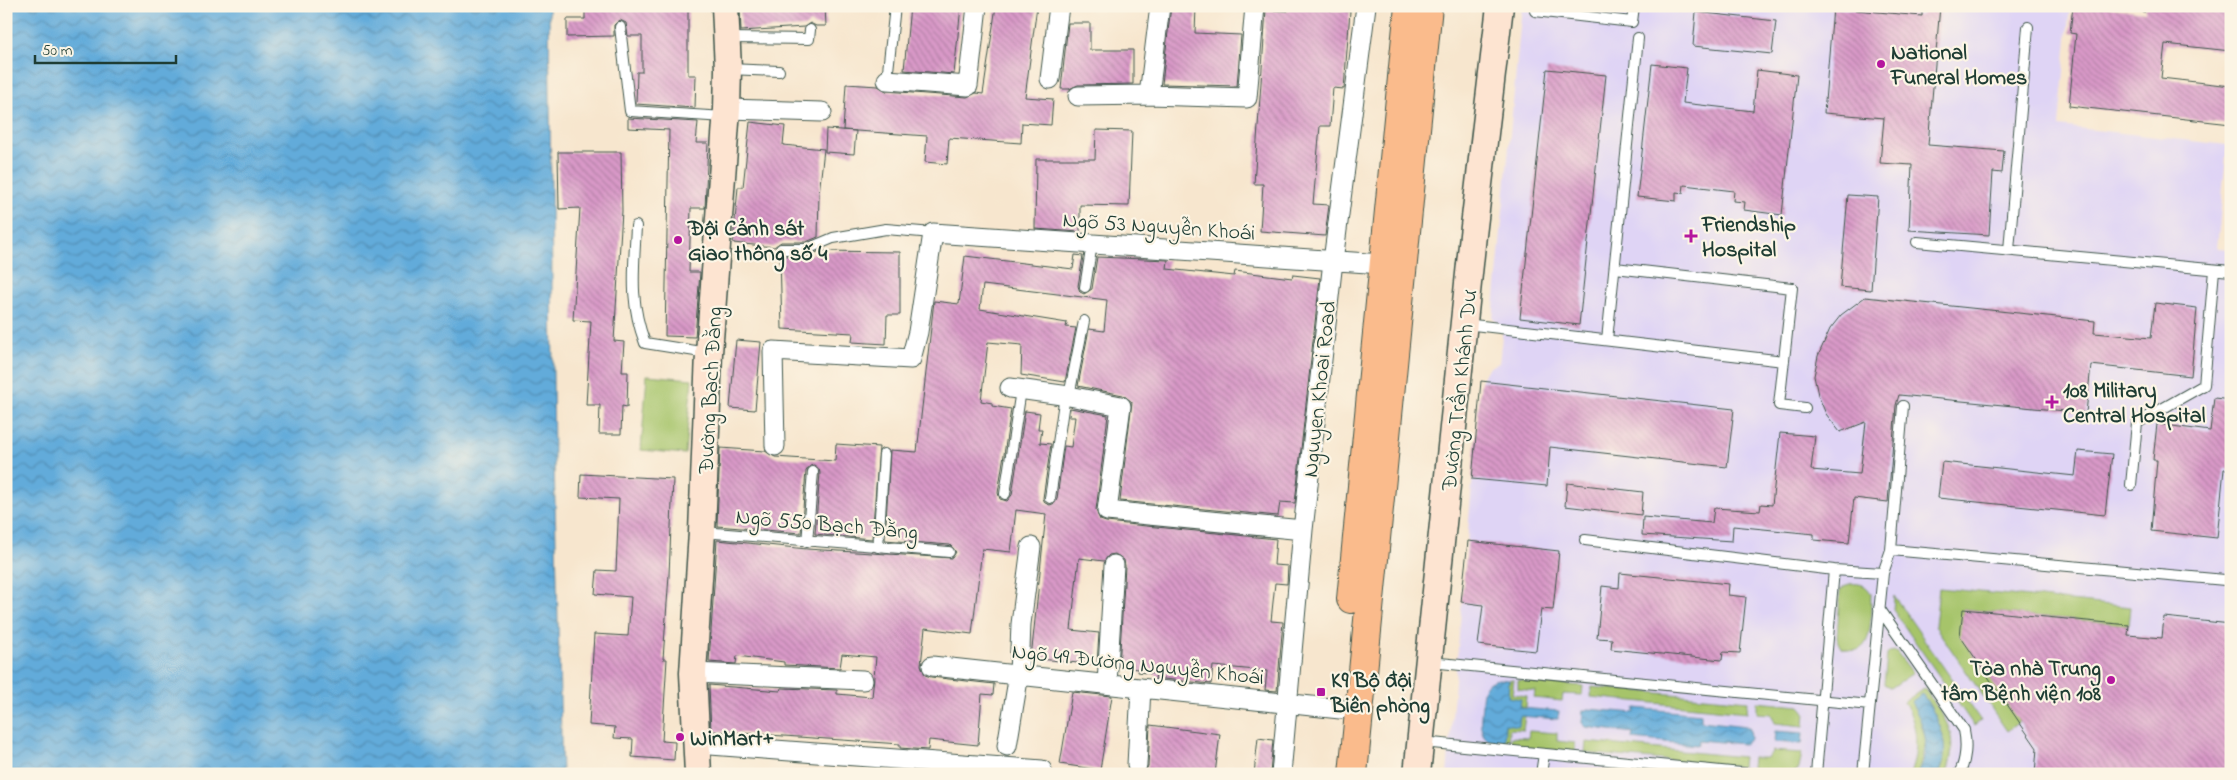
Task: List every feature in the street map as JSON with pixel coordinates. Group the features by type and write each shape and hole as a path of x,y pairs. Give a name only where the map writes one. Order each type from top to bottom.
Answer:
{"main road":[{"path":"1334,774 1382,264 1409,6"},
{"path":"1353,774 1428,6"}],"street":[{"name":"Đường Bạch Đằng","path":"698,774 693,673 702,532 709,353 727,113 728,69 724,6"},
{"path":"887,80 968,86 977,6"},
{"path":"1050,79 1058,6"},
{"path":"1149,95 1160,6"},
{"path":"1078,96 1149,95 1247,98 1255,6"},
{"name":"Nguyen Khoai Road","path":"1281,774 1302,530 1333,261 1366,6"},
{"name":"Đường Trần Khánh Dư","path":"1417,774 1500,6"},
{"path":"727,113 822,112"},
{"path":"775,446 773,351 911,359 918,332 933,233"},
{"name":"Ngõ 53 Nguyễn Khoái","path":"933,233 1382,264"},
{"path":"1015,389 1120,406 1107,511 1302,530"},
{"path":"1007,746 1019,674 1021,624 1031,547"},
{"path":"1108,684 1114,565"},
{"name":"Ngõ 49 Đường Nguyễn Khoái","path":"932,666 1340,709"},
{"path":"693,673 863,680"},
{"path":"1137,765 1141,688"},
{"path":"696,744 908,767 1042,770"}],"lane":[{"path":"887,80 895,6"},
{"path":"1535,12 1632,22 1634,6"},
{"path":"620,27 630,110 727,113"},
{"path":"2009,250 2028,27"},
{"path":"726,38 809,39 810,30"},
{"path":"1607,340 1638,38"},
{"path":"728,69 779,71"},
{"path":"636,226 633,293 636,322 645,343 709,353"},
{"path":"781,249 807,249 833,238 886,229 933,233"},
{"path":"1917,242 2231,271"},
{"path":"1085,287 1092,244"},
{"path":"1614,268 1792,288 1779,405 1805,408"},
{"path":"2131,485 2137,423 2204,385 2214,270"},
{"path":"1050,498 1067,396 1084,321"},
{"path":"1465,324 1784,361"},
{"path":"1005,494 1015,389"},
{"path":"1863,774 1883,573 1891,550 1903,406"},
{"path":"878,547 884,454"},
{"path":"807,542 813,472"},
{"name":"Ngõ 550 Bạch Đằng","path":"702,532 949,552"},
{"path":"1585,540 1834,570 1883,573"},
{"path":"1891,550 2225,580"},
{"path":"1816,774 1834,570"},
{"path":"1880,608 1964,730 1966,740 1963,766 1959,774"},
{"path":"1430,662 1870,706"},
{"path":"1421,742 1752,774"},
{"path":"1541,774 1544,754"}],"shaded area":[{"name":"108 Military Central Hospital","path":"1522,6 2070,6 2059,126 2227,145 2217,248 2231,249 2231,774 1447,774 1481,381 1488,368 1499,363 1503,328 1493,319"}],"green space":[{"path":"647,375 692,379 685,454 641,450"},
{"path":"1849,584 1862,585 1871,594 1869,634 1861,648 1853,651 1842,648 1837,638 1840,590"},
{"path":"1939,588 2131,607 2129,625 1963,609 2019,722 2007,731 1935,626"},
{"path":"1894,596 1981,721 1974,726 1893,610"},
{"path":"1896,651 1913,673 1891,688 1884,684 1887,655 1889,652"},
{"path":"1509,680 1514,680 1512,694 1526,696 1525,708 1520,708 1508,698"},
{"path":"1518,680 1583,686 1582,695 1563,694 1562,701 1534,698 1535,691 1518,689"},
{"path":"1592,687 1748,701 1747,712 1591,697"},
{"path":"1924,688 1949,728 1952,747 1947,774 1939,774 1944,753 1942,732 1934,713 1922,694 1919,716 1926,741 1918,774 1910,774 1915,755 1916,737 1909,710 1904,702"},
{"path":"1757,702 1800,706 1805,712 1804,726 1775,723 1771,714 1757,713"},
{"path":"1520,716 1525,716 1523,730 1509,729 1508,746 1504,745 1505,724"},
{"path":"1529,731 1557,733 1557,741 1575,743 1575,752 1510,746 1511,737 1528,738"},
{"path":"1586,742 1743,757 1742,767 1585,753"},
{"path":"1773,751 1802,753 1799,769 1794,772 1752,768 1753,758 1767,758"}],"water":[{"path":"6,6 549,6 554,462 562,774 6,774"},
{"path":"1499,679 1509,680 1508,697 1521,699 1520,708 1559,711 1558,719 1520,716 1519,726 1505,724 1504,745 1489,740 1482,732 1481,726 1482,695 1489,683"},
{"path":"1922,694 1934,713 1942,732 1944,753 1939,774 1918,774 1924,754 1925,737 1920,720 1911,702"},
{"path":"1635,708 1701,714 1701,721 1746,726 1750,729 1751,739 1744,744 1699,740 1698,745 1632,739 1633,733 1586,727 1582,723 1583,711 1588,709 1635,713"},
{"path":"1775,731 1803,733 1802,744 1774,742"}],"building":[{"path":"585,6 688,7 688,75 696,75 695,108 636,104 637,72 642,72 642,36 628,36 626,23 620,20 614,25 614,36 567,37 567,19 585,19"},
{"path":"740,6 825,6 826,26 816,26 810,23 804,27 741,31"},
{"path":"910,6 961,6 954,74 904,70"},
{"path":"996,6 1037,6 1025,97 1053,99 1051,125 1022,123 1021,143 949,138 947,164 925,162 927,136 843,130 846,84 878,86 886,91 967,97 976,93 983,94"},
{"path":"1171,6 1196,7 1195,33 1241,35 1237,86 1162,84"},
{"path":"1289,6 1330,6 1330,10 1350,11 1344,89 1333,88 1330,126 1320,126 1313,204 1329,205 1325,236 1260,231 1263,184 1254,184 1266,10 1288,11"},
{"name":"National Funeral Homes","path":"1922,6 1940,6 1928,145 2004,151 2002,173 1993,172 1989,235 1909,230 1912,165 1880,163 1884,118 1824,113 1833,8 1922,16"},
{"path":"2073,6 2097,6 2145,12 2146,6 2231,7 2231,51 2165,44 2161,78 2231,86 2231,124 2069,106 2076,34 2070,33"},
{"path":"1696,12 1776,21 1772,54 1693,46"},
{"path":"1068,23 1090,23 1090,50 1133,50 1133,84 1078,85 1069,89 1061,89"},
{"path":"1652,64 1687,68 1683,103 1753,111 1757,70 1797,75 1782,215 1744,210 1745,202 1733,201 1734,191 1684,185 1683,193 1676,192 1676,201 1637,197"},
{"path":"1547,69 1606,75 1579,325 1520,318"},
{"name":"Đội Cảnh sát Giao thông số 4","path":"628,118 698,122 696,143 708,143 705,208 691,208 689,272 700,272 695,337 665,336 669,130 628,128"},
{"path":"750,122 785,126 783,145 824,149 819,194 818,237 806,242 781,242 774,247 733,243 738,187 743,187"},
{"path":"826,129 856,131 854,154 825,152"},
{"path":"1096,130 1132,131 1129,206 1080,205 1080,232 1035,229 1036,159 1095,159"},
{"path":"558,152 621,152 622,211 614,341 624,342 622,372 628,372 627,407 622,406 621,434 599,434 600,405 586,405 591,321 573,320 580,208 559,209"},
{"path":"1848,195 1878,197 1871,290 1840,287"},
{"path":"820,251 900,252 900,315 887,315 886,344 852,342 853,333 782,329 780,256 807,256"},
{"path":"1075,255 1083,256 1078,286 1080,292 1084,294 1092,289 1097,257 1168,260 1167,269 1234,276 1235,271 1292,278 1293,275 1320,278 1295,503 1280,502 1278,516 1120,501 1132,402 1123,395 1078,386 1089,329 1104,331 1107,300 983,285 980,309 1067,323 1066,327 1076,328 1065,382 1021,375 1022,345 988,342 981,401 992,403 992,406 1011,409 998,493 1000,499 1007,501 1012,495 1025,411 1040,413 1038,429 1042,429 1040,443 1051,444 1043,498 1045,503 1050,505 1055,503 1057,499 1064,446 1071,447 1075,417 1069,417 1070,408 1108,415 1096,510 1100,520 1276,539 1274,565 1288,566 1287,584 1275,583 1271,621 1283,622 1277,691 1265,690 1267,671 1213,666 1211,684 1155,678 1156,674 1138,672 1138,669 1119,667 1125,566 1124,560 1115,554 1109,555 1104,561 1079,558 1071,630 1099,633 1097,665 1031,658 1046,514 1016,510 1011,552 982,549 972,634 925,628 921,665 925,675 994,684 993,695 982,694 978,745 929,740 928,750 900,748 900,744 711,731 709,685 780,691 781,688 837,690 837,694 872,697 876,657 842,654 840,668 784,665 784,662 737,656 736,664 709,662 717,540 807,549 952,558 956,552 950,545 885,540 890,450 917,452 934,301 959,304 965,256 1073,269"},
{"path":"1865,297 2095,321 2094,333 2151,338 2155,303 2197,308 2191,376 2091,365 2086,413 1899,395 1896,405 1888,502 1854,498 1849,543 1814,540 1814,534 1733,526 1732,541 1642,535 1643,517 1712,523 1714,508 1760,511 1761,504 1772,505 1780,433 1815,436 1811,470 1860,474 1866,422 1840,432 1826,414 1818,395 1814,376 1818,356 1830,329 1841,315"},
{"path":"736,340 761,342 755,410 730,408"},
{"path":"1481,381 1734,409 1727,467 1550,447 1547,486 1472,479"},
{"path":"2214,398 2231,400 2231,469 2224,469 2217,538 2151,531 2157,460 2153,460 2157,424 2210,431"},
{"path":"836,444 879,447 872,539 815,534 820,473 819,469 814,465 810,466 806,471 801,533 717,526 720,448 765,451 775,457 835,461"},
{"path":"2078,451 2112,454 2105,515 1938,498 1942,462 2075,476"},
{"path":"581,474 673,479 663,659 667,659 662,741 675,742 674,760 632,757 633,739 614,738 615,727 589,725 594,634 628,636 631,597 595,594 597,570 616,571 619,499 580,497"},
{"path":"1567,483 1643,492 1641,515 1565,506"},
{"path":"1468,541 1559,551 1553,610 1541,609 1536,651 1478,645 1483,605 1461,602"},
{"path":"1620,573 1729,584 1728,595 1746,597 1740,653 1723,652 1722,660 1611,649 1612,639 1597,638 1602,586 1619,588"},
{"name":"Tòa nhà Trung tâm Bệnh viện 108","path":"1963,609 2129,625 2128,635 2162,638 2164,617 2231,624 2231,774 2035,774 2037,748 1960,636"},
{"path":"1072,692 1112,696 1100,770 1060,764"},
{"path":"1150,725 1220,734 1215,774 1144,774 1148,766"},
{"path":"1258,738 1273,740 1270,774 1254,774"}],"place":[{"name":"National Funeral Homes","path":"1881,64"},
{"name":"Friendship Hospital","path":"1691,236"},
{"name":"Đội Cảnh sát Giao thông số 4","path":"678,240"},
{"name":"108 Military Central Hospital","path":"2052,402"},
{"name":"Tòa nhà Trung tâm Bệnh viện 108","path":"2111,680"},
{"name":"K9 Bộ đội Biên phòng","path":"1321,692"},
{"name":"WinMart+","path":"680,737"}]}
